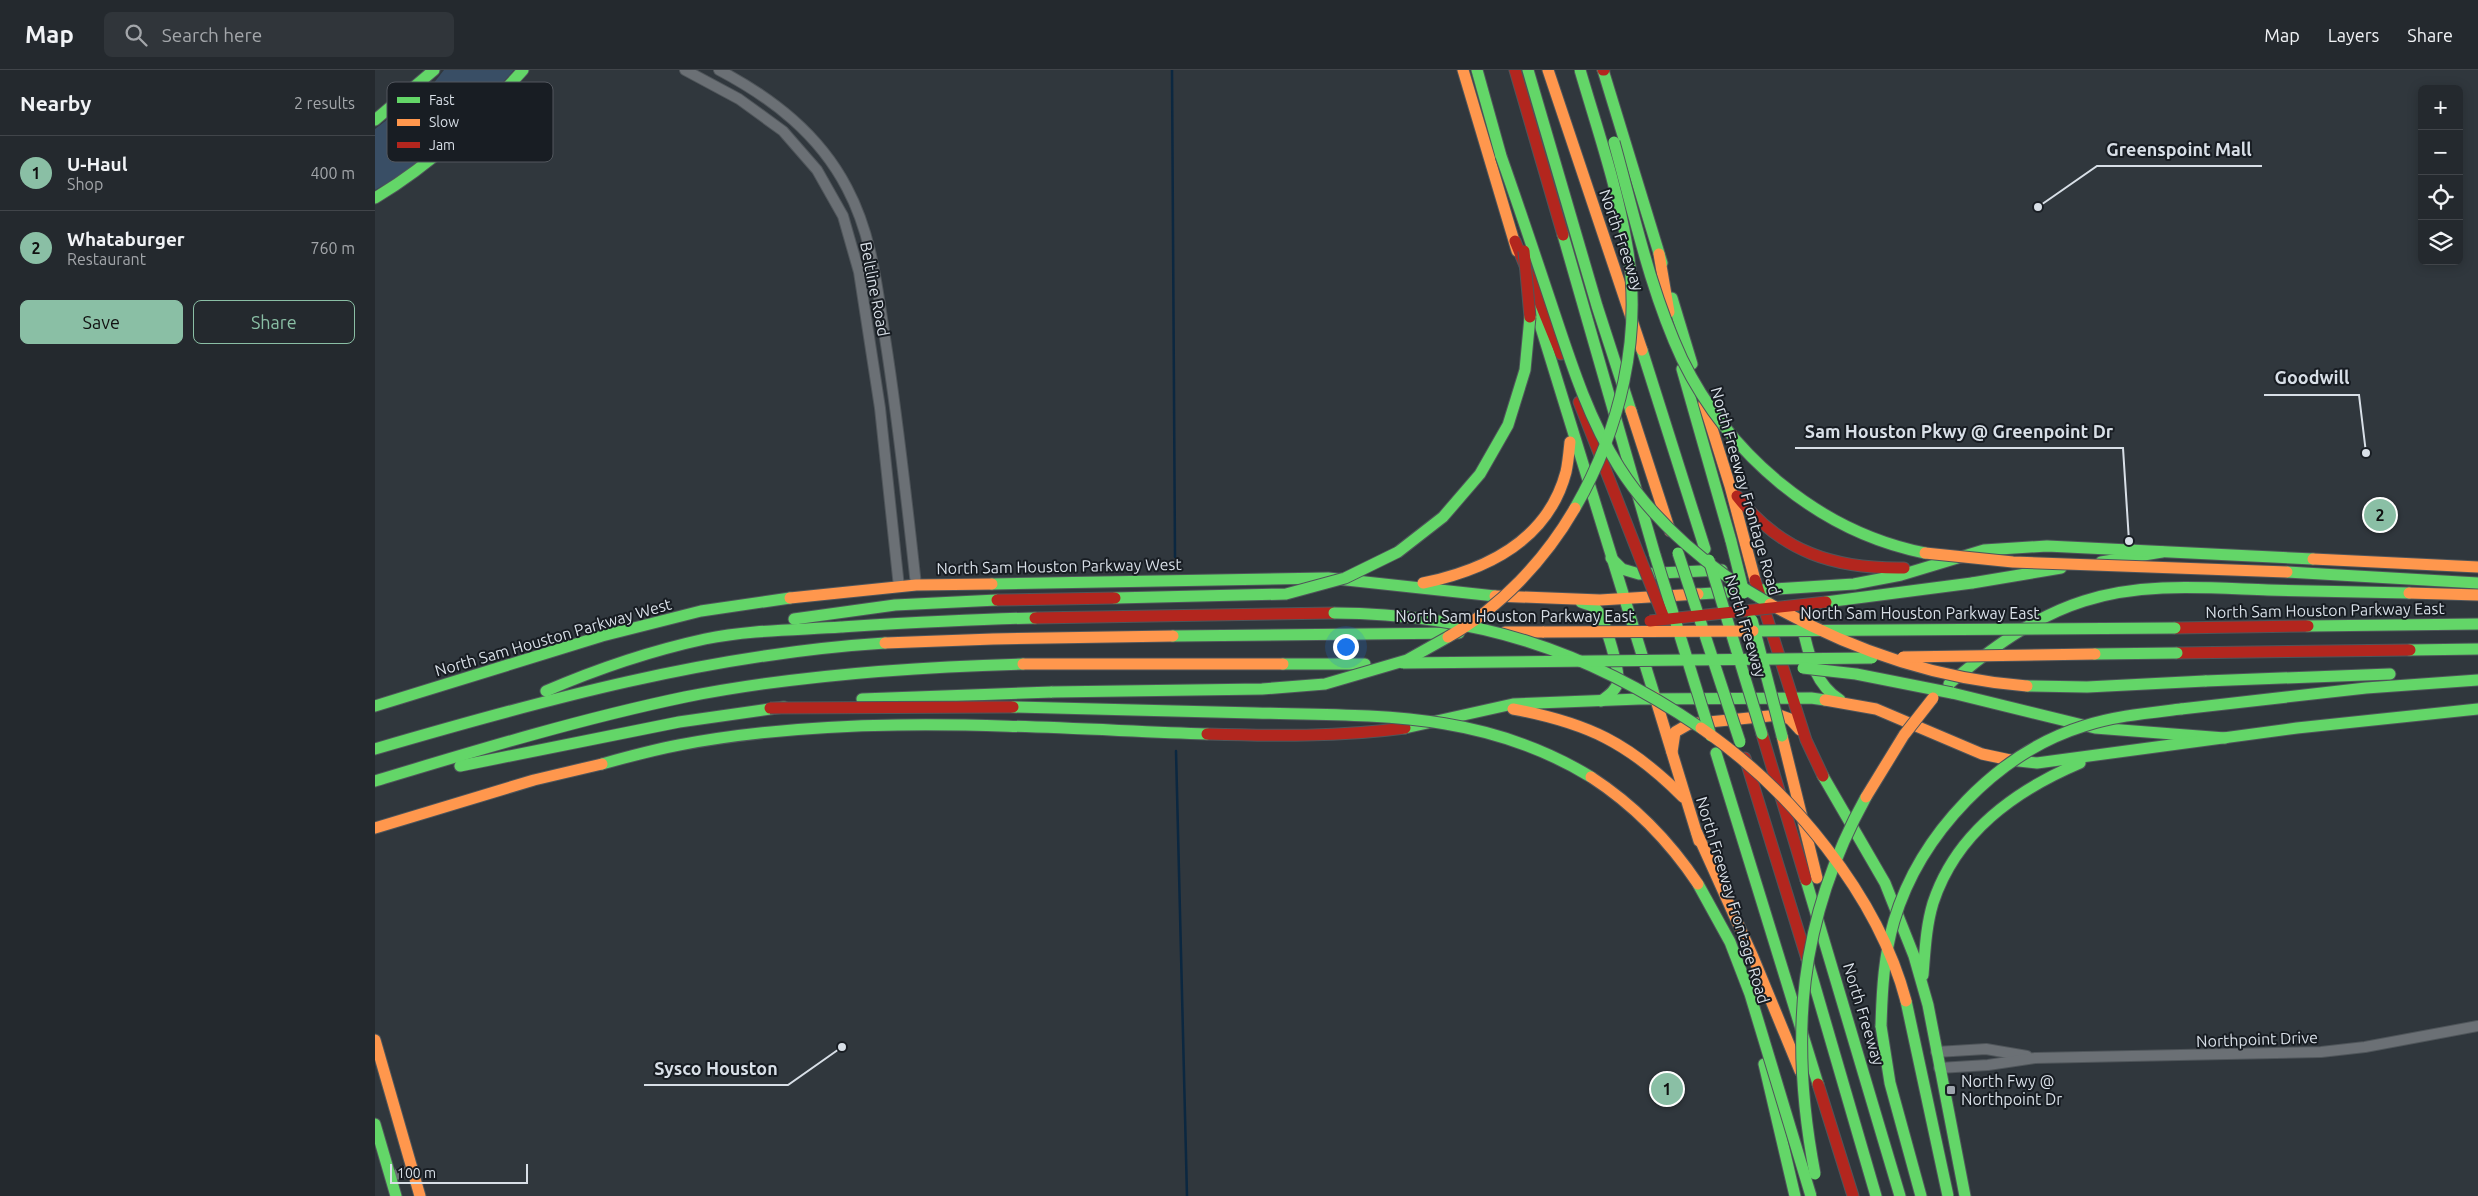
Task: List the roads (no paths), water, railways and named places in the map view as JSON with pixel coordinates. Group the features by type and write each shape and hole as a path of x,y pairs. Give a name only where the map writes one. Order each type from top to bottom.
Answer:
{"main road":[{"path":"420,82 434,70"},
{"path":"512,82 523,70"},
{"name":"North Freeway Frontage Road","path":"1463,70 1609,556 1697,833 1761,1052 1795,1196"},
{"path":"375,749 483,718 586,674 645,654 804,617 925,603 1286,594 1314,590 1340,582 1387,559 1425,534 1466,494 1498,447 1520,394 1531,337 1531,297 1525,255 1501,156 1477,70"},
{"path":"1515,70 1655,555 1853,1196"},
{"path":"1528,70 1597,306 1739,742 1822,1009 1876,1196"},
{"name":"North Freeway","path":"1548,70 1671,438 1841,992 1900,1196"},
{"path":"377,780 537,752 679,722 770,708 901,697 1267,689 1323,684 1361,676 1411,658 1455,634 1483,614 1535,566 1571,520 1584,499 1605,453 1627,376 1632,325 1629,255 1613,183 1580,70"},
{"path":"1592,70 1658,294 1685,363 1709,406 1725,428 1770,475 1800,498 1837,521 1870,537 1907,549 1942,556 2038,563 2287,572 2478,583"},
{"name":"North Freeway Frontage Road","path":"1603,70 1730,486 1758,591 1806,740 1820,770 1885,883 1905,931 1922,980 1965,1196"},
{"path":"375,120 387,110"},
{"path":"1501,156 1569,355 1591,413 1619,467 1656,514 1730,579 1767,605 1809,627 1861,650 1943,674 1998,683 2041,686 2478,671"},
{"path":"375,198 414,174 428,162"},
{"path":"1515,241 1640,558 1696,688"},
{"path":"1659,254 1674,343 1705,443 1807,831 1841,992"},
{"path":"1404,585 1440,580 1471,572 1508,553 1527,537 1543,521 1561,491 1570,460 1569,424"},
{"path":"1730,486 1752,516 1764,526 1790,544 1817,556 1845,564 1888,569 1930,567"},
{"path":"1609,556 1622,569 1630,573 1715,571 1733,565 1743,547 1744,535"},
{"name":"North Sam Houston Parkway East","path":"1758,591 1872,582 1930,567 1984,550 2024,546 2478,567"},
{"path":"1544,632 1773,609 1972,583 2162,552"},
{"name":"North Sam Houston Parkway West","path":"375,706 566,646 701,611 802,596 899,586 1328,578 1509,597 1576,600 1758,591"},
{"path":"1811,587 1804,593 1798,608 1817,680 1830,695 1845,702"},
{"path":"1819,1196 1803,1111 1800,1061 1803,990 1814,929 1830,875 1853,821 1891,754 1933,698 1967,668 2017,634 2058,612 2084,602 2119,593 2196,588 2478,595"},
{"path":"1576,600 1588,603 1601,616 1617,674 1616,686 1612,693 1601,701"},
{"path":"706,640 805,628 979,619 1381,614 1437,619 1486,629 1541,645 1597,667 1665,704 1723,744 1786,802 1817,836 1845,873 1876,926 1901,986 1948,1196"},
{"name":"North Sam Houston Parkway East","path":"483,718 550,698 659,673 738,658 812,649 962,640 1544,632 2478,624"},
{"path":"377,780 620,711 701,694 806,678 906,669 977,666 1365,664 2478,649"},
{"path":"1695,660 1856,674 1952,693 2095,728 2225,738"},
{"path":"1921,1196 1890,1083 1881,1026 1883,971 1898,906 1916,865 1931,842 1959,808 2015,760 2061,735 2111,719 2391,685 2478,680"},
{"path":"375,828 534,780 679,745 757,734 862,726 954,725 1297,737 1362,734 1413,727 1493,707 1513,704 1791,697 1845,702 1876,709 1967,748 2001,759 2037,763 2297,728 2478,709"},
{"path":"770,708 907,706 1054,708 1376,718 1465,726 1505,736 1540,749 1594,779 1646,821 1688,868 1710,900 1745,976 1811,1196"},
{"path":"1493,707 1556,718 1608,736 1635,752 1658,770 1687,800"},
{"path":"1673,757 1672,744 1675,732 1689,724 1779,715 1795,723 1806,740"},
{"path":"1922,980 1928,924 1933,902 1940,884 1967,840 1989,816 2034,783 2098,756"},
{"path":"1697,833 1753,957 1853,1196"},
{"path":"375,1040 420,1196"},
{"path":"375,1124 396,1196"}],"street":[{"name":"Beltline Road","path":"685,70 739,99 783,131 817,170 843,216 859,272 881,408 899,586"},
{"name":"Beltline Road","path":"719,70 771,101 793,119 830,161 847,187 858,210 868,240 874,270 896,406 916,585"},
{"name":"Northpoint Drive","path":"1939,1068 1988,1065 2035,1058 2321,1052 2358,1048 2478,1026"},
{"name":"Northpoint Drive","path":"1936,1052 1986,1049 2035,1058"},
{"path":"391,1176 413,1170"}],"waterway":[{"path":"1172,70 1175,557"},
{"path":"1176,751 1187,1196"}],"place":[{"name":"Greenspoint Mall","path":"2038,207"},
{"name":"Goodwill","path":"2366,453"},
{"name":"Whataburger","path":"2380,515"},
{"name":"Sam Houston Pkwy @ Greenpoint Dr","path":"2129,541"},
{"name":"Sysco Houston","path":"842,1047"},
{"name":"U-Haul","path":"1667,1089"},
{"name":"North Fwy @ Northpoint Dr","path":"1951,1090"}]}
